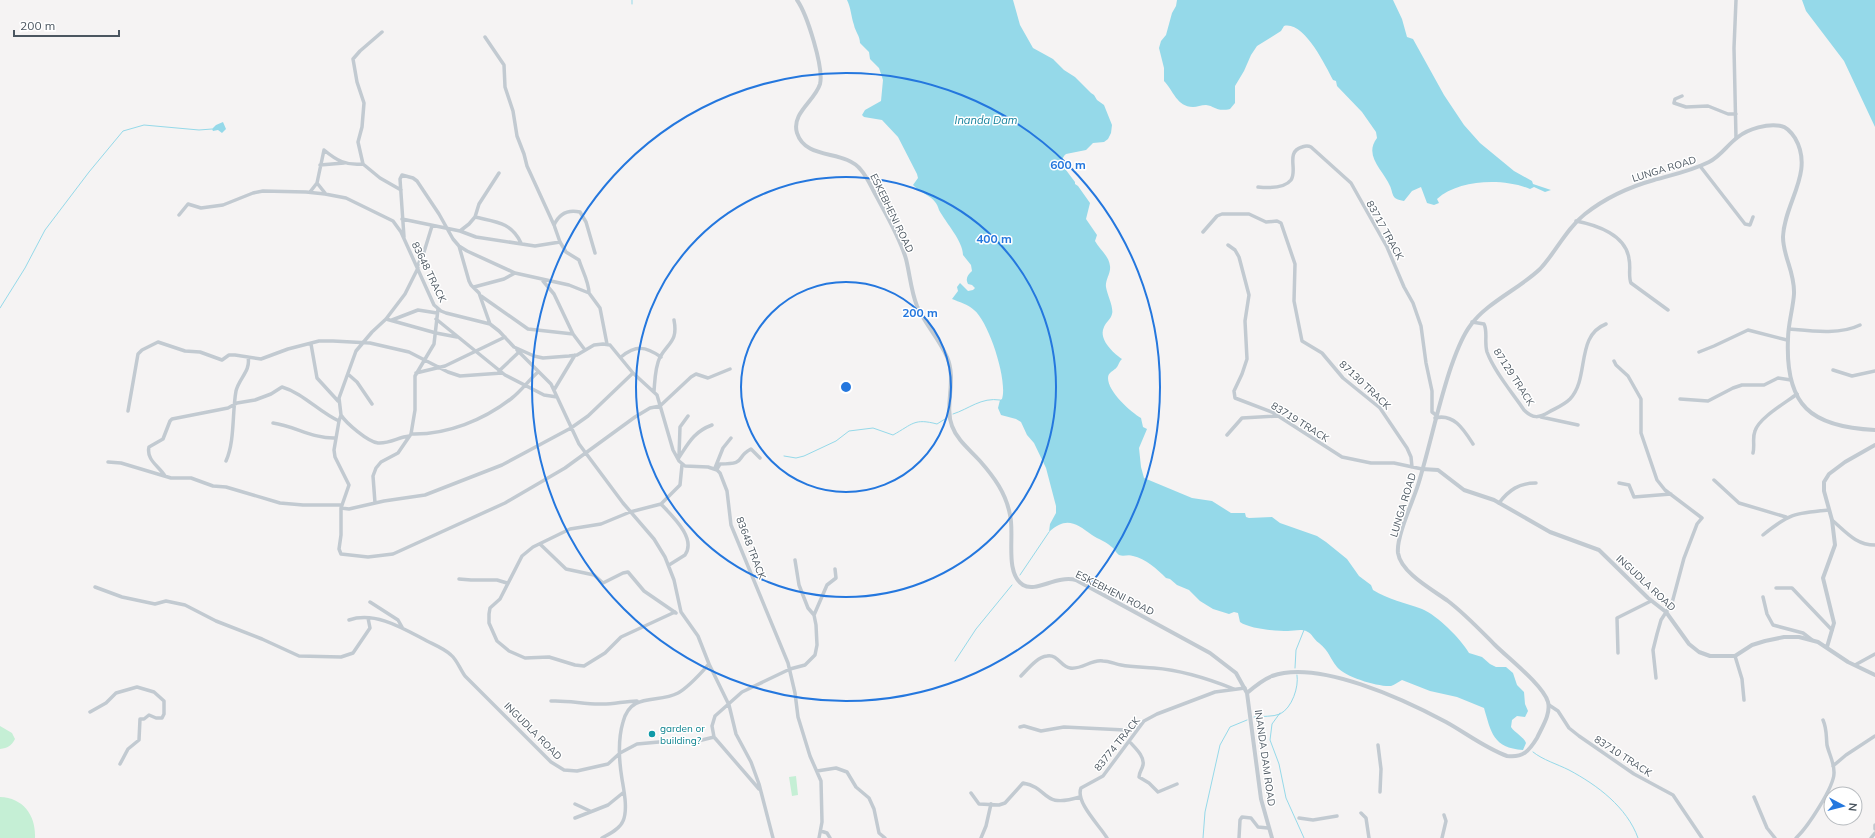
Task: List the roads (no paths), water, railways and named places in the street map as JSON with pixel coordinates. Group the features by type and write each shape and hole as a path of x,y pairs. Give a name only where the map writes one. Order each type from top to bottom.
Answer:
{"street":[{"name":"ESKEBHENI ROAD","path":"797,0 804,12 818,57 821,78 817,91 798,118 796,130 798,136 806,147 846,159 857,165 868,180 888,218 904,253 916,304 944,350 950,366 952,383 950,421 952,427 966,447 994,477 1003,492 1012,531 1012,560 1015,577 1019,582 1027,587 1038,586 1064,578 1076,580 1210,653 1229,666 1242,681"},
{"path":"1736,0 1734,48 1736,138"},
{"path":"363,164 358,142 362,127 364,103 357,82 353,59 382,32"},
{"path":"485,37 504,65 506,87 513,111 517,136 527,166 554,225 560,242 566,252 578,260 588,285 589,293 600,308 607,344 613,348 633,373 657,395 682,465 680,485 661,504 630,512 601,524 570,529 540,544 520,558 500,599 490,608 488,614 489,623 497,641 501,646 525,658 549,657 575,665 587,665 605,653 621,637 675,612 681,612"},
{"path":"1682,96 1675,98 1674,103 1686,107 1708,106 1728,114 1736,114"},
{"name":"LUNGA ROAD","path":"1548,705 1542,692 1518,666 1465,616 1411,573 1401,562 1398,554 1399,542 1422,469 1435,417 1462,339 1472,322 1483,312 1534,274 1562,243 1576,221 1593,208 1628,189 1700,166 1719,156 1736,138 1760,127 1782,126 1790,132 1800,149 1801,157 1799,180 1783,234 1785,252 1792,271 1794,285 1793,304 1787,340 1791,380 1797,394 1811,413 1825,422 1851,429 1875,430"},
{"name":"83717 TRACK","path":"1258,187 1277,187 1288,183 1293,175 1293,154 1298,148 1305,146 1311,147 1351,183 1386,247 1415,307 1421,326 1426,363 1432,391 1432,412 1435,417"},
{"path":"310,192 317,183 324,150 332,157 344,163"},
{"path":"320,165 344,163 363,164 380,178 401,190"},
{"path":"1700,166 1745,224 1750,225 1753,218"},
{"path":"460,231 470,224 475,217 479,204 499,173"},
{"path":"404,239 401,175 416,179 436,209 446,229 459,246 474,256 515,272 538,279 569,285 589,293"},
{"path":"317,183 325,194"},
{"name":"83648 TRACK","path":"179,214 188,204 201,208 223,205 253,193 263,192 310,192 346,198 393,221 404,239 437,311 490,324 514,347 540,358 575,355 598,344 607,344"},
{"path":"554,225 558,217 563,213 572,210 580,212 586,222 595,253"},
{"name":"87130 TRACK","path":"1203,232 1216,216 1222,214 1249,214 1266,222 1277,221 1281,223 1295,264 1294,301 1302,341 1322,353 1343,378 1380,408 1407,448 1411,457 1412,467"},
{"path":"475,217 508,226 517,235 521,243"},
{"path":"402,219 460,231 476,237 535,246 560,242"},
{"path":"1576,221 1594,226 1620,240 1628,251 1631,283 1668,310"},
{"path":"338,401 356,351 361,343 386,319 405,294 424,252 432,226"},
{"name":"83719 TRACK","path":"1228,245 1235,250 1239,257 1249,295 1244,321 1247,359 1234,394 1237,399 1272,412 1342,457 1371,462 1394,462 1422,469"},
{"path":"459,246 469,281 481,296 528,329 573,334"},
{"path":"474,287 504,279 515,272"},
{"path":"538,279 546,283 554,294 573,334 584,350"},
{"path":"481,296 484,313 490,324"},
{"path":"375,503 373,476 376,468 381,462 398,452 410,435 415,410 414,390 416,373 434,344 437,311 418,310 392,320"},
{"path":"436,318 500,372 544,395 557,397"},
{"path":"386,319 436,333 458,337"},
{"path":"654,392 656,369 660,357 674,338 674,320"},
{"name":"87129 TRACK","path":"1472,322 1484,324 1486,330 1485,346 1494,366 1524,410 1531,416 1539,417 1565,403 1573,395 1579,381 1586,352 1593,332 1606,324"},
{"path":"1788,329 1827,332 1853,328 1860,325"},
{"path":"1699,352 1748,330 1787,340"},
{"path":"416,373 440,367 505,337"},
{"path":"128,411 136,357 142,350 158,342 177,348 200,352 218,360 222,360 230,355 261,360 288,349 319,341 370,343 409,352 448,372 460,376 500,372 519,352"},
{"path":"311,344 317,378 338,401 341,415 350,426 374,442 382,443 410,435 447,430 485,416 513,398 538,372"},
{"path":"514,347 554,390 571,428 586,454 630,512 654,539 669,565 676,586 681,612 698,636 709,664 729,705 736,734 751,762 762,792 774,838"},
{"path":"621,358 633,350 645,348 660,357"},
{"path":"554,390 575,355"},
{"path":"226,461 231,448 237,388 248,368 248,357"},
{"path":"1614,361 1616,365 1628,376 1641,399 1640,418 1642,438 1655,476 1660,485 1702,518 1697,524 1684,558 1672,603 1659,627 1653,650 1656,678"},
{"path":"341,415 336,438 335,457 349,484 342,506 340,553 368,557 393,554 505,502 565,468 635,417 650,408 660,406 691,376 696,374 708,378 730,369"},
{"path":"1833,370 1852,376 1875,371"},
{"path":"108,462 121,463 174,478 191,478 213,486 226,487 280,503 342,506 349,509 368,506 375,503 425,494 483,474 525,454 571,428 588,416 633,373"},
{"path":"348,375 357,382 372,404"},
{"path":"1680,399 1708,401 1742,385 1764,385 1778,378 1791,380"},
{"path":"165,476 151,461 148,451 149,447 163,439 170,421 234,406 237,403 254,400 271,394 282,387 297,393 306,401 339,421"},
{"path":"1753,453 1755,443 1754,434 1759,424 1797,394"},
{"path":"679,459 680,427 688,416"},
{"path":"1227,435 1242,418 1279,416"},
{"path":"1435,417 1448,418 1456,423 1473,444"},
{"path":"1539,417 1578,425"},
{"path":"273,423 290,426 318,438 336,438"},
{"path":"679,459 692,438 704,428 712,426"},
{"path":"716,469 723,448 732,438"},
{"path":"1827,647 1832,630 1833,619 1823,578 1834,545 1832,520 1823,486 1826,478 1845,462 1875,445"},
{"path":"716,469 720,464 734,464 740,462 746,452 751,449 760,458"},
{"path":"682,465 716,469"},
{"name":"83648 TRACK","path":"716,469 720,473 726,485 732,525 777,633 790,669 798,716 810,756 822,786 821,831 819,838"},
{"name":"INGUDLA ROAD","path":"1422,469 1438,470 1464,490 1499,503 1555,534 1599,550 1652,601 1666,612 1692,648 1710,656 1735,656"},
{"path":"1714,480 1743,506 1786,518"},
{"path":"1499,503 1507,493 1520,485 1536,483"},
{"path":"1619,483 1629,485 1634,497 1672,494"},
{"path":"661,504 681,527 688,545 685,555 669,565"},
{"path":"1763,535 1786,518 1796,513 1829,510"},
{"path":"1832,520 1858,542 1875,545"},
{"path":"540,544 566,569 594,575 603,583 628,572 644,591 675,612"},
{"path":"796,560 799,585 808,608 814,615"},
{"path":"762,792 714,737 712,726 715,716 747,688 790,669 805,665 814,655 817,638 814,615 827,585 836,578 835,568"},
{"path":"459,579 497,580 507,583"},
{"path":"95,587 122,597 155,604 166,601 185,605 216,621 262,639 290,653 309,658 341,657 353,653 370,628 368,618"},
{"path":"1776,588 1792,588 1832,630"},
{"path":"1763,597 1767,614 1772,625 1803,633 1854,665 1875,675"},
{"path":"1618,653 1617,618 1652,601"},
{"path":"370,602 398,620 402,627"},
{"name":"INGUDLA ROAD","path":"349,620 357,617 368,618 402,627 451,654 465,676 558,767 568,771 586,770 608,764 620,753 637,744 670,741 694,742 714,737"},
{"path":"1744,700 1742,679 1735,656 1752,645 1784,637 1812,640"},
{"path":"1854,665 1875,654"},
{"path":"1021,676 1042,658 1051,656 1058,659 1068,668 1075,668 1096,661 1103,661 1119,665 1155,668 1190,674 1235,689"},
{"path":"551,701 559,700 601,704 672,696 689,685 709,664"},
{"path":"1246,691 1263,680 1292,672 1317,674 1341,679 1387,694 1417,707 1497,752 1512,757 1522,755 1530,749 1543,726 1547,715 1548,705"},
{"name":"INANDA DAM ROAD","path":"1242,681 1246,691 1261,799 1272,838"},
{"path":"90,712 106,703 116,693 137,687 154,692 164,701 164,714 162,718 156,718 149,715 144,719 140,719 139,740 128,750 120,764"},
{"name":"83774 TRACK","path":"1080,797 1081,788 1103,776 1118,758 1139,726 1144,721 1162,712 1215,692 1235,689 1246,691"},
{"path":"602,838 620,826 623,822 626,801 620,753 623,721 627,713 637,701"},
{"name":"83710 TRACK","path":"1548,705 1558,712 1569,728 1579,736 1634,774 1673,795 1702,838"},
{"path":"1796,838 1802,832 1830,788 1834,779 1834,766 1828,751 1826,730 1823,720"},
{"path":"1020,727 1024,726 1044,731 1064,726 1124,730 1139,726"},
{"path":"1834,766 1846,755 1875,736"},
{"path":"1129,741 1142,759 1143,766 1139,777 1149,783 1158,792 1177,784"},
{"path":"1378,745 1381,784 1380,792"},
{"path":"817,771 836,768 847,772 856,787 869,798 874,809 879,833 885,838"},
{"path":"971,793 979,804 999,806 1005,803 1023,783 1033,785 1046,797 1058,802 1080,797 1087,811 1107,838"},
{"path":"575,818 610,804 624,792"},
{"path":"1754,797 1767,828 1775,838"},
{"path":"575,804 590,811"},
{"path":"982,838 991,804"},
{"path":"1361,812 1366,818 1369,838"},
{"path":"1442,838 1445,823 1444,815"},
{"path":"1299,818 1313,820 1337,816"},
{"path":"1238,838 1240,820 1242,817 1251,818 1260,827 1268,828"},
{"path":"821,831 827,833 830,838"},
{"path":"1871,838 1875,833"}],"water":[{"name":"Inanda Dam","path":"847,0 1013,0 1020,25 1033,48 1053,59 1094,95 1097,100 1104,105 1112,125 1111,133 1108,139 1104,142 1093,143 1086,150 1066,154 1062,161 1075,184 1090,203 1086,219 1097,235 1095,241 1109,262 1110,269 1106,287 1112,314 1104,327 1103,336 1107,345 1122,359 1117,367 1109,374 1108,378 1109,383 1116,395 1126,406 1141,418 1143,427 1147,429 1139,448 1144,478 1192,498 1212,501 1231,513 1245,513 1246,517 1249,518 1272,517 1280,523 1317,536 1347,559 1359,576 1371,585 1373,590 1428,612 1448,628 1469,653 1482,657 1496,667 1506,667 1513,673 1517,685 1524,692 1525,704 1528,711 1525,717 1517,716 1512,720 1511,727 1525,741 1526,743 1523,750 1513,749 1499,742 1492,731 1484,708 1457,697 1430,691 1402,680 1391,686 1385,686 1354,678 1341,671 1325,649 1306,631 1270,630 1244,624 1240,622 1238,613 1234,612 1229,614 1213,609 1200,601 1189,590 1166,578 1147,562 1131,555 1119,555 1108,544 1081,527 1071,523 1061,524 1049,532 1050,524 1056,513 1056,506 1046,468 1034,443 1027,435 1021,422 1001,415 998,408 1000,400 1002,399 1002,379 996,352 986,326 972,308 952,299 958,291 957,287 960,283 968,291 975,288 968,284 967,280 968,275 972,271 971,265 963,255 957,238 935,201 913,185 918,178 917,174 898,137 882,120 864,117 862,115 865,110 881,101 883,80 879,68 870,59 869,52 860,43"},
{"path":"1177,0 1393,0 1402,19 1407,37 1413,39 1444,95 1464,125 1480,143 1514,171 1532,181 1533,184 1551,190 1545,192 1534,187 1530,189 1508,183 1482,182 1457,187 1446,192 1437,199 1439,203 1434,205 1427,203 1421,187 1412,191 1404,201 1398,200 1393,195 1387,180 1373,157 1373,145 1377,138 1376,132 1362,112 1337,86 1336,81 1333,80 1319,55 1306,37 1292,26 1284,26 1281,31 1257,46 1235,86 1235,103 1230,109 1219,109 1206,105 1193,107 1183,104 1164,81 1164,68 1159,48 1161,41 1166,35"},
{"path":"1802,0 1875,0 1875,127 1844,61 1806,11"},
{"path":"223,122 226,129 222,133 218,130 213,131 212,129 216,125"}],"waterway":[{"path":"0,308 25,268 45,230 89,172 123,131 144,125 199,130 212,129"},
{"path":"953,414 987,400 1000,400"},
{"path":"784,456 796,458 804,456 836,441 849,431 873,428 893,435 914,423 929,422 937,424 945,419"},
{"path":"1020,575 1049,532"},
{"path":"955,661 976,629 1012,585"},
{"path":"1295,668 1296,650 1304,630"},
{"path":"1254,717 1274,716 1284,711 1294,697 1297,685 1297,675"},
{"path":"1280,713 1272,724 1270,740 1279,764 1286,798 1304,838"},
{"path":"1203,838 1205,812 1220,745 1230,727 1247,720"},
{"path":"1533,752 1546,760 1580,776 1610,798 1627,816 1638,838"}],"place":[{"name":"garden or building?","path":"652,734"}]}
